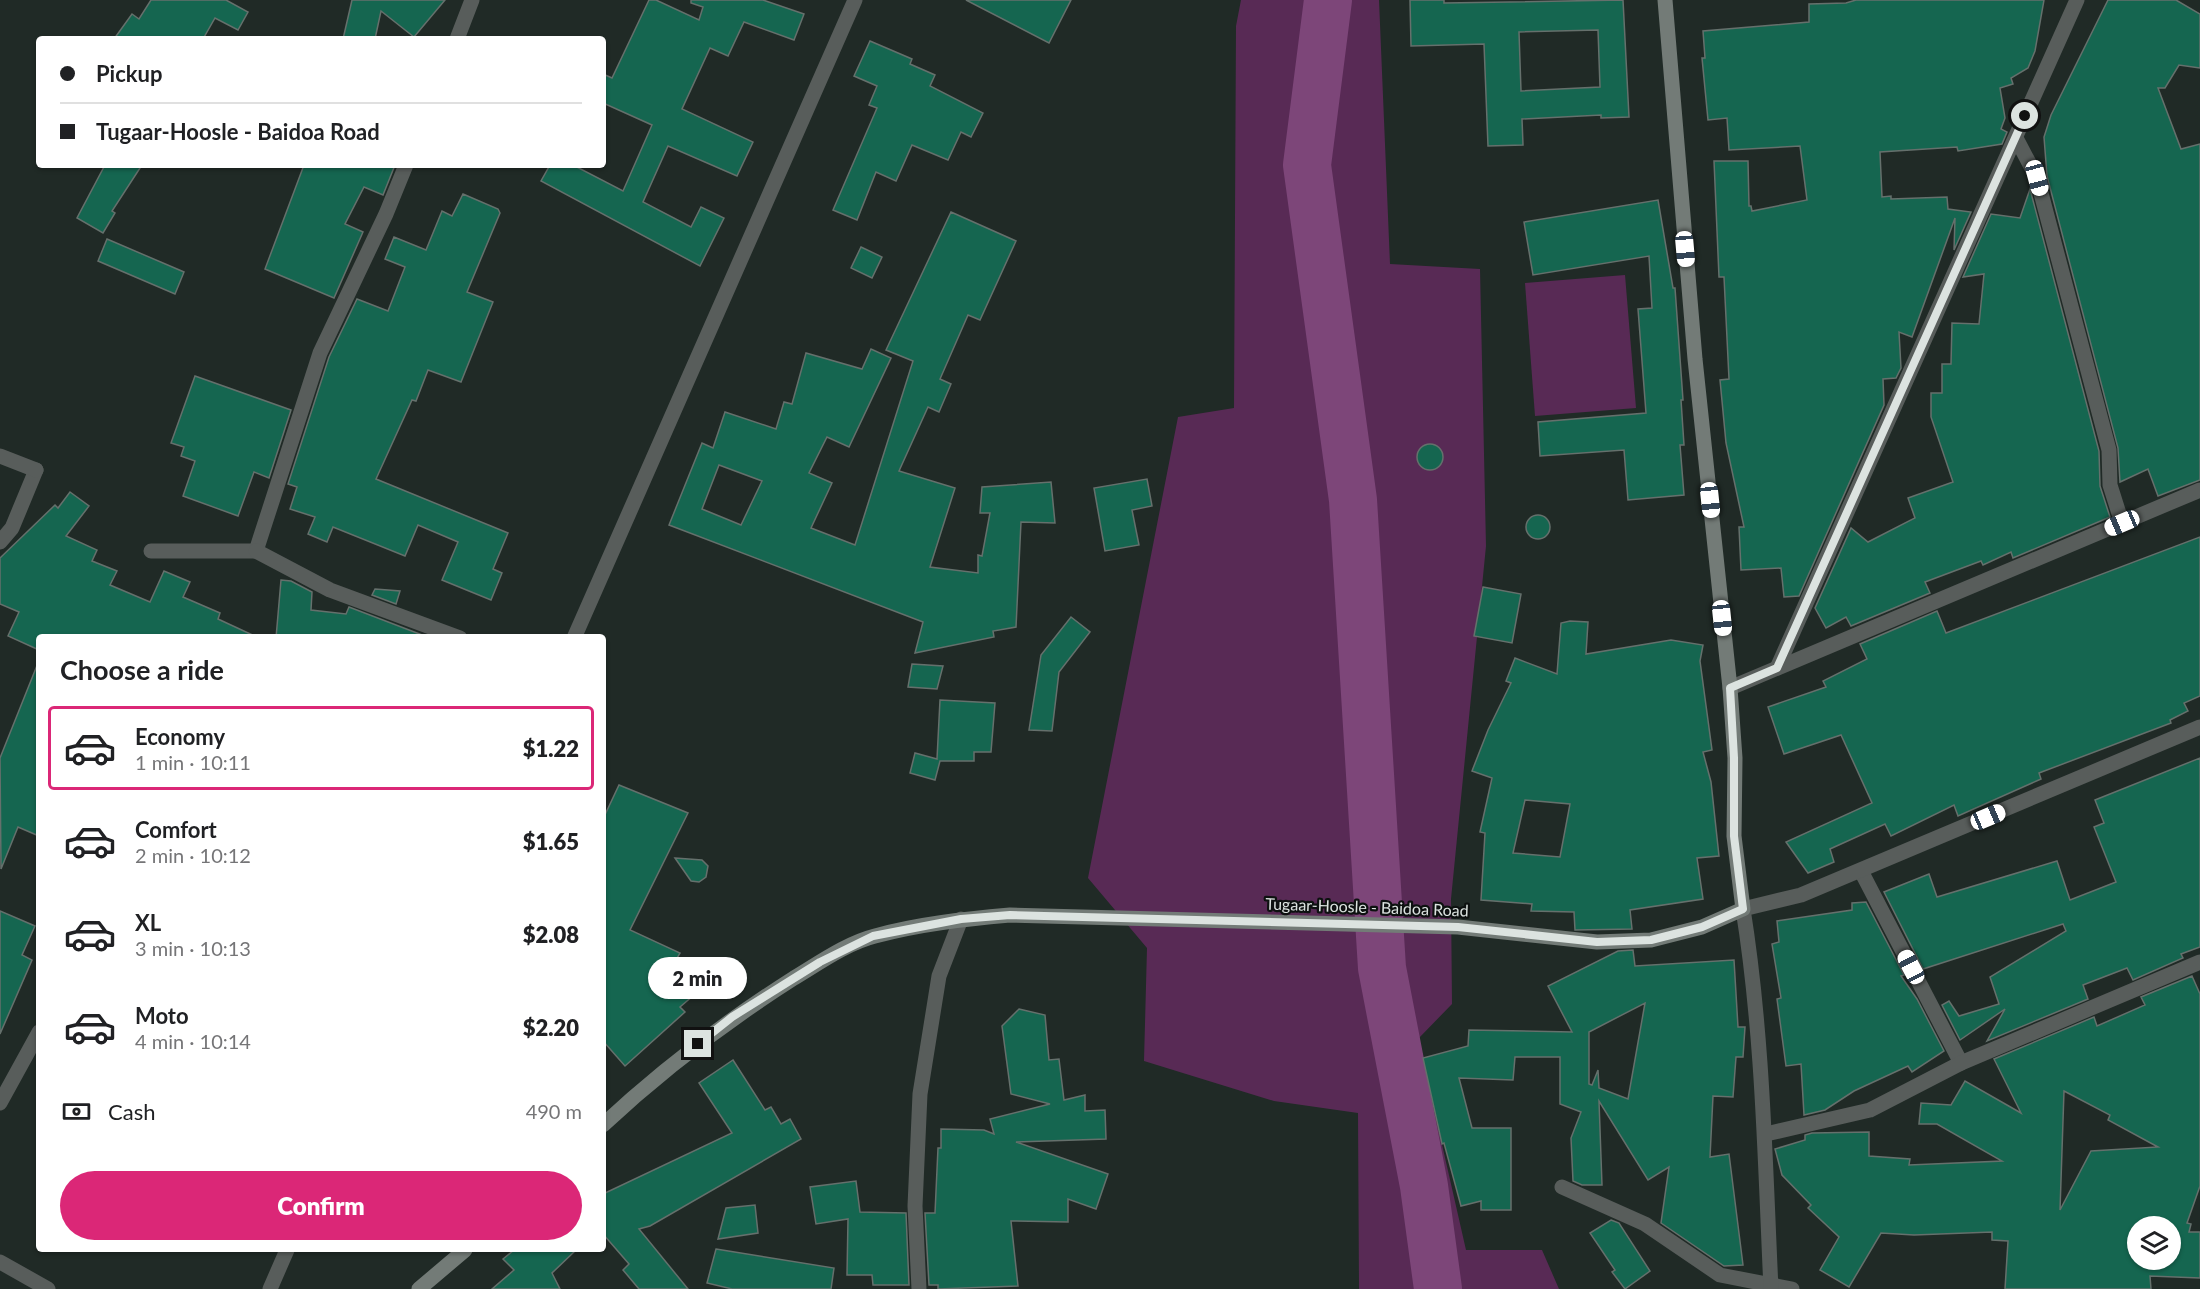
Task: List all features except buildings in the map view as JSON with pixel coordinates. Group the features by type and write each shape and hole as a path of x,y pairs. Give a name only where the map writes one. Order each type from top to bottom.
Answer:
{"main road":[{"path":"1665,0 1695,359 1730,688 1734,758 1734,836 1743,909"},
{"name":"Tugaar-Hoosle - Baidoa Road","path":"606,1122 646,1085 732,1017 820,962 873,936 961,919 1010,915 1458,927 1597,942 1651,940 1702,927 1743,909"},
{"path":"419,1289 463,1252"}],"street":[{"path":"458,36 472,0"},
{"path":"576,634 855,0"},
{"path":"1777,668 2077,0"},
{"path":"2016,138 2037,178 2109,450 2110,485 2122,523"},
{"path":"256,551 320,353 386,214 405,168"},
{"path":"0,456 36,470 12,528 0,542"},
{"path":"1730,688 2200,490"},
{"path":"151,551 256,551 330,590 448,634"},
{"path":"1771,1287 1766,1134 1743,909 1801,896 2200,727"},
{"path":"1861,871 1961,1063"},
{"path":"919,1289 915,1206 920,1094 939,976 961,919"},
{"path":"1766,1134 1870,1110 1961,1063 2200,963"},
{"path":"0,1103 36,1037"},
{"path":"1563,1187 1645,1224 1720,1275 1771,1287 1792,1289"},
{"path":"270,1289 286,1252"},
{"path":"0,1262 48,1289"}],"shaded area":[{"path":"1241,0 1379,0 1390,264 1480,269 1486,546 1451,899 1452,1004 1418,1039 1466,1250 1542,1250 1559,1289 1359,1289 1358,1113 1274,1101 1144,1061 1147,948 1088,878 1178,417 1234,408 1236,26"},
{"path":"1625,275 1636,408 1535,416 1525,283"}],"waterway":[{"path":"1328,0 1307,165 1353,500 1382,968 1424,1186 1438,1289"}],"route":[{"path":"698,1044 732,1017 820,962 873,936 961,919 1010,915 1436,926 1597,942 1651,940 1702,927 1743,909 1734,836 1734,758 1730,688 1777,668 1861,486 2025,116"}]}
